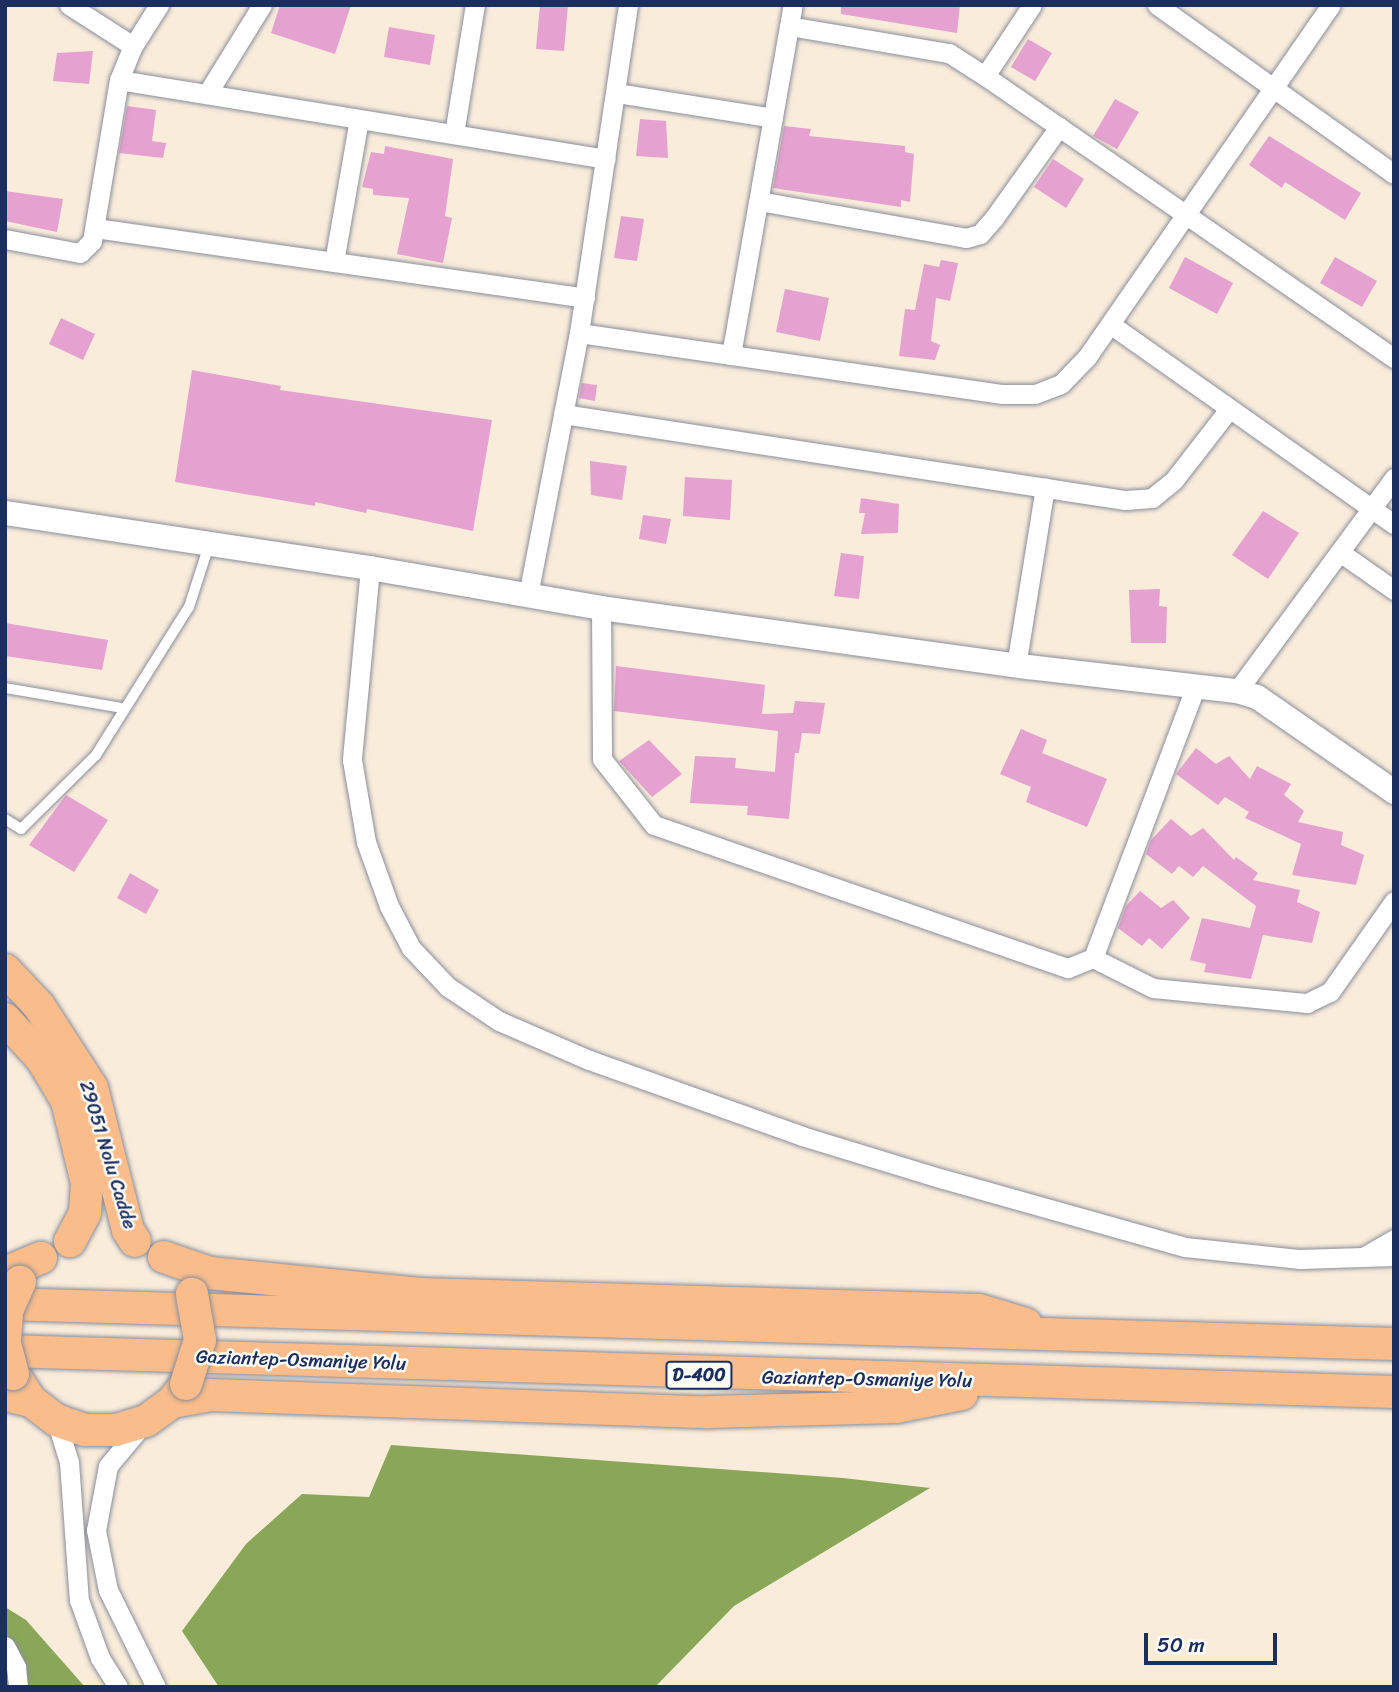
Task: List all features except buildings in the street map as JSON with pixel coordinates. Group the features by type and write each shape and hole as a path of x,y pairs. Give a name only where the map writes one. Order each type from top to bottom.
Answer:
{"main road":[{"name":"29051 Nolu Cadde","path":"5,970 38,1006 92,1088 128,1230 135,1241"},
{"name":"29051 Nolu Cadde","path":"5,1020 42,1059 67,1101 87,1183 85,1213 70,1241"},
{"path":"164,1257 192,1294 200,1340 179,1393 146,1421 116,1430 85,1430 56,1420 14,1380 5,1342 10,1286 41,1258 70,1241 102,1235 135,1241 164,1257 210,1273 420,1294 979,1310 1064,1336"},
{"path":"10,1286 1064,1336 1394,1344"},
{"name":"Gaziantep-Osmaniye Yolu","path":"14,1380 1014,1383 1394,1392"},
{"path":"179,1393 708,1412 896,1407 1014,1383"}],"street":[{"path":"69,5 133,46"},
{"path":"5,239 80,253 92,241 119,80 133,46 159,5"},
{"path":"207,94 262,5"},
{"path":"454,134 475,5"},
{"path":"528,595 585,298 628,5"},
{"path":"731,355 793,5"},
{"path":"985,76 1031,5"},
{"path":"1157,5 1394,174"},
{"path":"579,333 1003,394 1035,394 1061,384 1110,324 1331,5"},
{"path":"789,26 949,53 1186,212 1394,358"},
{"path":"119,80 606,159"},
{"path":"616,93 773,118"},
{"path":"334,262 359,119"},
{"path":"758,201 967,238 980,234 994,218 1059,127"},
{"path":"95,228 585,298"},
{"path":"1110,324 1394,524"},
{"path":"563,414 1125,500 1152,498 1174,480 1228,409"},
{"path":"1237,691 1394,478"},
{"path":"1016,666 1045,487"},
{"path":"5,513 370,568 601,608 1016,666 1237,691 1256,697 1394,792"},
{"path":"1341,553 1394,590"},
{"path":"370,568 352,760 366,842 389,905 411,948 447,986 499,1021 589,1060 802,1136 943,1180 1185,1247 1243,1256 1394,1256"},
{"path":"601,608 601,760 654,825 1068,968 1093,958 1196,686"},
{"path":"1093,958 1153,988 1307,1003 1330,992 1394,901"},
{"path":"1363,1257 1394,1239"},
{"path":"56,1420 69,1462 79,1600 100,1658 118,1687"},
{"path":"146,1421 108,1466 96,1530 108,1590 156,1687"},
{"path":"5,1646 16,1667 18,1687"}],"lane":[{"path":"5,819 21,829 96,755 122,708 189,607 209,544"},
{"path":"5,688 122,708"}],"green space":[{"path":"391,1445 843,1478 930,1488 734,1606 655,1687 219,1687 182,1631 246,1544 302,1494 369,1497"},
{"path":"5,1607 26,1620 85,1687 5,1687"}]}
